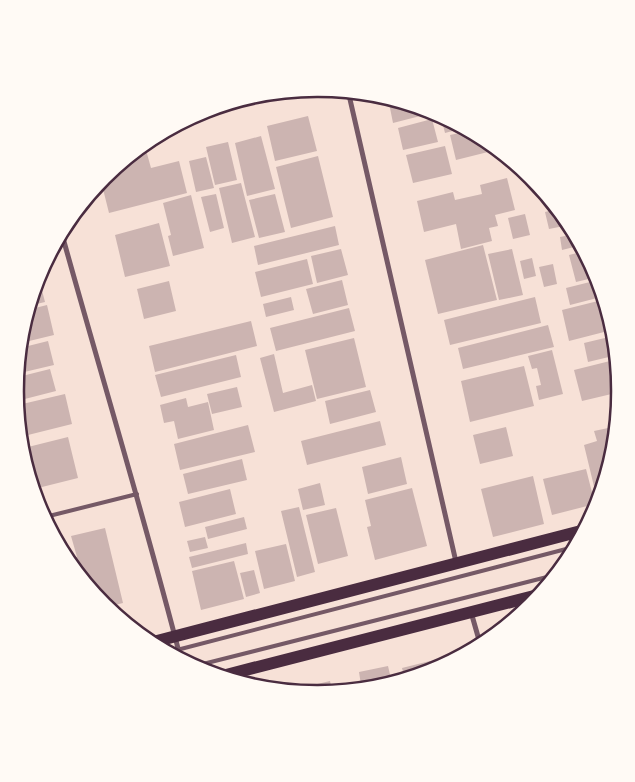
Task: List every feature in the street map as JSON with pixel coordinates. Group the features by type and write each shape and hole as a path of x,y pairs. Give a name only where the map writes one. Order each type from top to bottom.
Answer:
{"main road":[{"path":"162,640 575,532"},
{"path":"234,673 526,598"}],"street":[{"path":"350,99 456,562"},
{"path":"64,242 102,379 137,494 175,636 176,648"},
{"path":"471,612 478,637"}],"lane":[{"path":"52,515 137,494"},
{"path":"180,650 565,549"},
{"path":"207,663 544,578"}],"building":[{"path":"390,106 420,116 393,123"},
{"path":"308,116 317,151 275,161 267,126"},
{"path":"429,120 433,121 438,142 403,150 398,128"},
{"path":"443,126 453,131 445,133"},
{"path":"457,133 488,152 456,160 450,135"},
{"path":"261,136 275,189 247,196 235,143"},
{"path":"228,142 237,180 215,185 206,147"},
{"path":"445,146 452,174 413,183 406,155"},
{"path":"147,152 151,168 179,161 187,193 109,213 103,190 139,158"},
{"path":"318,156 333,217 291,228 276,167"},
{"path":"206,157 214,188 196,192 189,161"},
{"path":"507,178 515,210 495,215 498,226 489,228 492,241 461,249 456,224 424,232 417,201 453,192 455,200 482,194 480,185"},
{"path":"241,183 255,237 232,243 219,188"},
{"path":"216,194 224,228 210,232 201,197"},
{"path":"275,194 285,232 259,238 249,200"},
{"path":"191,195 204,248 173,256 168,236 171,235 163,203"},
{"path":"550,211 561,227 549,229 545,212"},
{"path":"525,214 530,235 513,239 508,218"},
{"path":"159,223 170,266 125,277 115,235"},
{"path":"335,226 339,245 258,265 254,246"},
{"path":"567,236 574,247 562,250 560,237"},
{"path":"483,245 497,300 438,314 425,260"},
{"path":"341,249 348,275 317,283 311,256"},
{"path":"512,249 523,295 499,300 488,254"},
{"path":"577,253 589,279 576,282 569,255"},
{"path":"532,258 536,276 524,279 520,261"},
{"path":"307,259 313,284 261,297 255,272"},
{"path":"553,264 557,284 544,287 539,267"},
{"path":"342,280 348,305 313,314 306,289"},
{"path":"169,281 176,311 144,319 137,289"},
{"path":"590,282 596,298 570,305 566,288"},
{"path":"42,290 45,302 37,304"},
{"path":"291,297 294,310 266,317 263,304"},
{"path":"535,297 541,323 450,345 444,320"},
{"path":"597,301 605,332 569,341 562,310"},
{"path":"47,305 54,335 28,341 29,334 36,308"},
{"path":"349,308 355,331 276,351 270,328"},
{"path":"251,321 257,346 155,372 149,346"},
{"path":"548,325 554,347 463,369 458,348"},
{"path":"354,338 366,387 317,399 305,350"},
{"path":"607,338 609,357 588,362 584,343"},
{"path":"48,341 54,365 24,372 27,346"},
{"path":"552,350 563,394 539,400 536,386 541,385 537,368 532,369 528,356"},
{"path":"274,354 283,393 312,385 316,401 274,412 260,358"},
{"path":"236,355 241,377 161,397 155,375"},
{"path":"610,361 611,394 582,401 574,370"},
{"path":"524,366 534,406 470,422 461,381"},
{"path":"50,369 56,391 24,399 24,376"},
{"path":"237,387 242,407 212,414 207,394"},
{"path":"370,390 376,412 330,424 325,401"},
{"path":"65,394 72,424 27,435 24,404"},
{"path":"186,398 188,407 208,402 214,430 178,439 174,421 164,423 160,405"},
{"path":"380,421 386,445 307,465 301,441"},
{"path":"248,425 255,452 180,470 174,444"},
{"path":"506,427 513,456 480,464 473,435"},
{"path":"609,428 606,448 595,489 584,445 597,441 594,431"},
{"path":"68,437 78,478 40,488 29,447"},
{"path":"401,457 407,484 368,494 362,467"},
{"path":"242,459 247,480 188,494 183,474"},
{"path":"586,469 592,494 588,506 552,515 543,479"},
{"path":"533,476 544,524 493,537 481,489"},
{"path":"320,483 325,505 303,510 298,489"},
{"path":"412,488 427,546 375,560 367,527 371,526 365,500"},
{"path":"230,489 236,514 185,527 179,502"},
{"path":"299,507 315,572 297,577 281,511"},
{"path":"336,508 348,556 318,564 306,515"},
{"path":"244,517 247,529 208,539 205,527"},
{"path":"105,528 123,603 116,605 84,570 75,557 77,557 71,536"},
{"path":"205,537 208,548 190,552 187,541"},
{"path":"246,543 248,554 192,568 189,557"},
{"path":"286,544 295,581 264,589 255,551"},
{"path":"234,561 244,599 201,610 192,571"},
{"path":"254,570 260,593 246,597 240,573"},
{"path":"430,661 430,662 403,672 402,668"},
{"path":"388,666 390,676 360,681 359,672"},
{"path":"330,681 331,684 318,685 314,685"}]}
